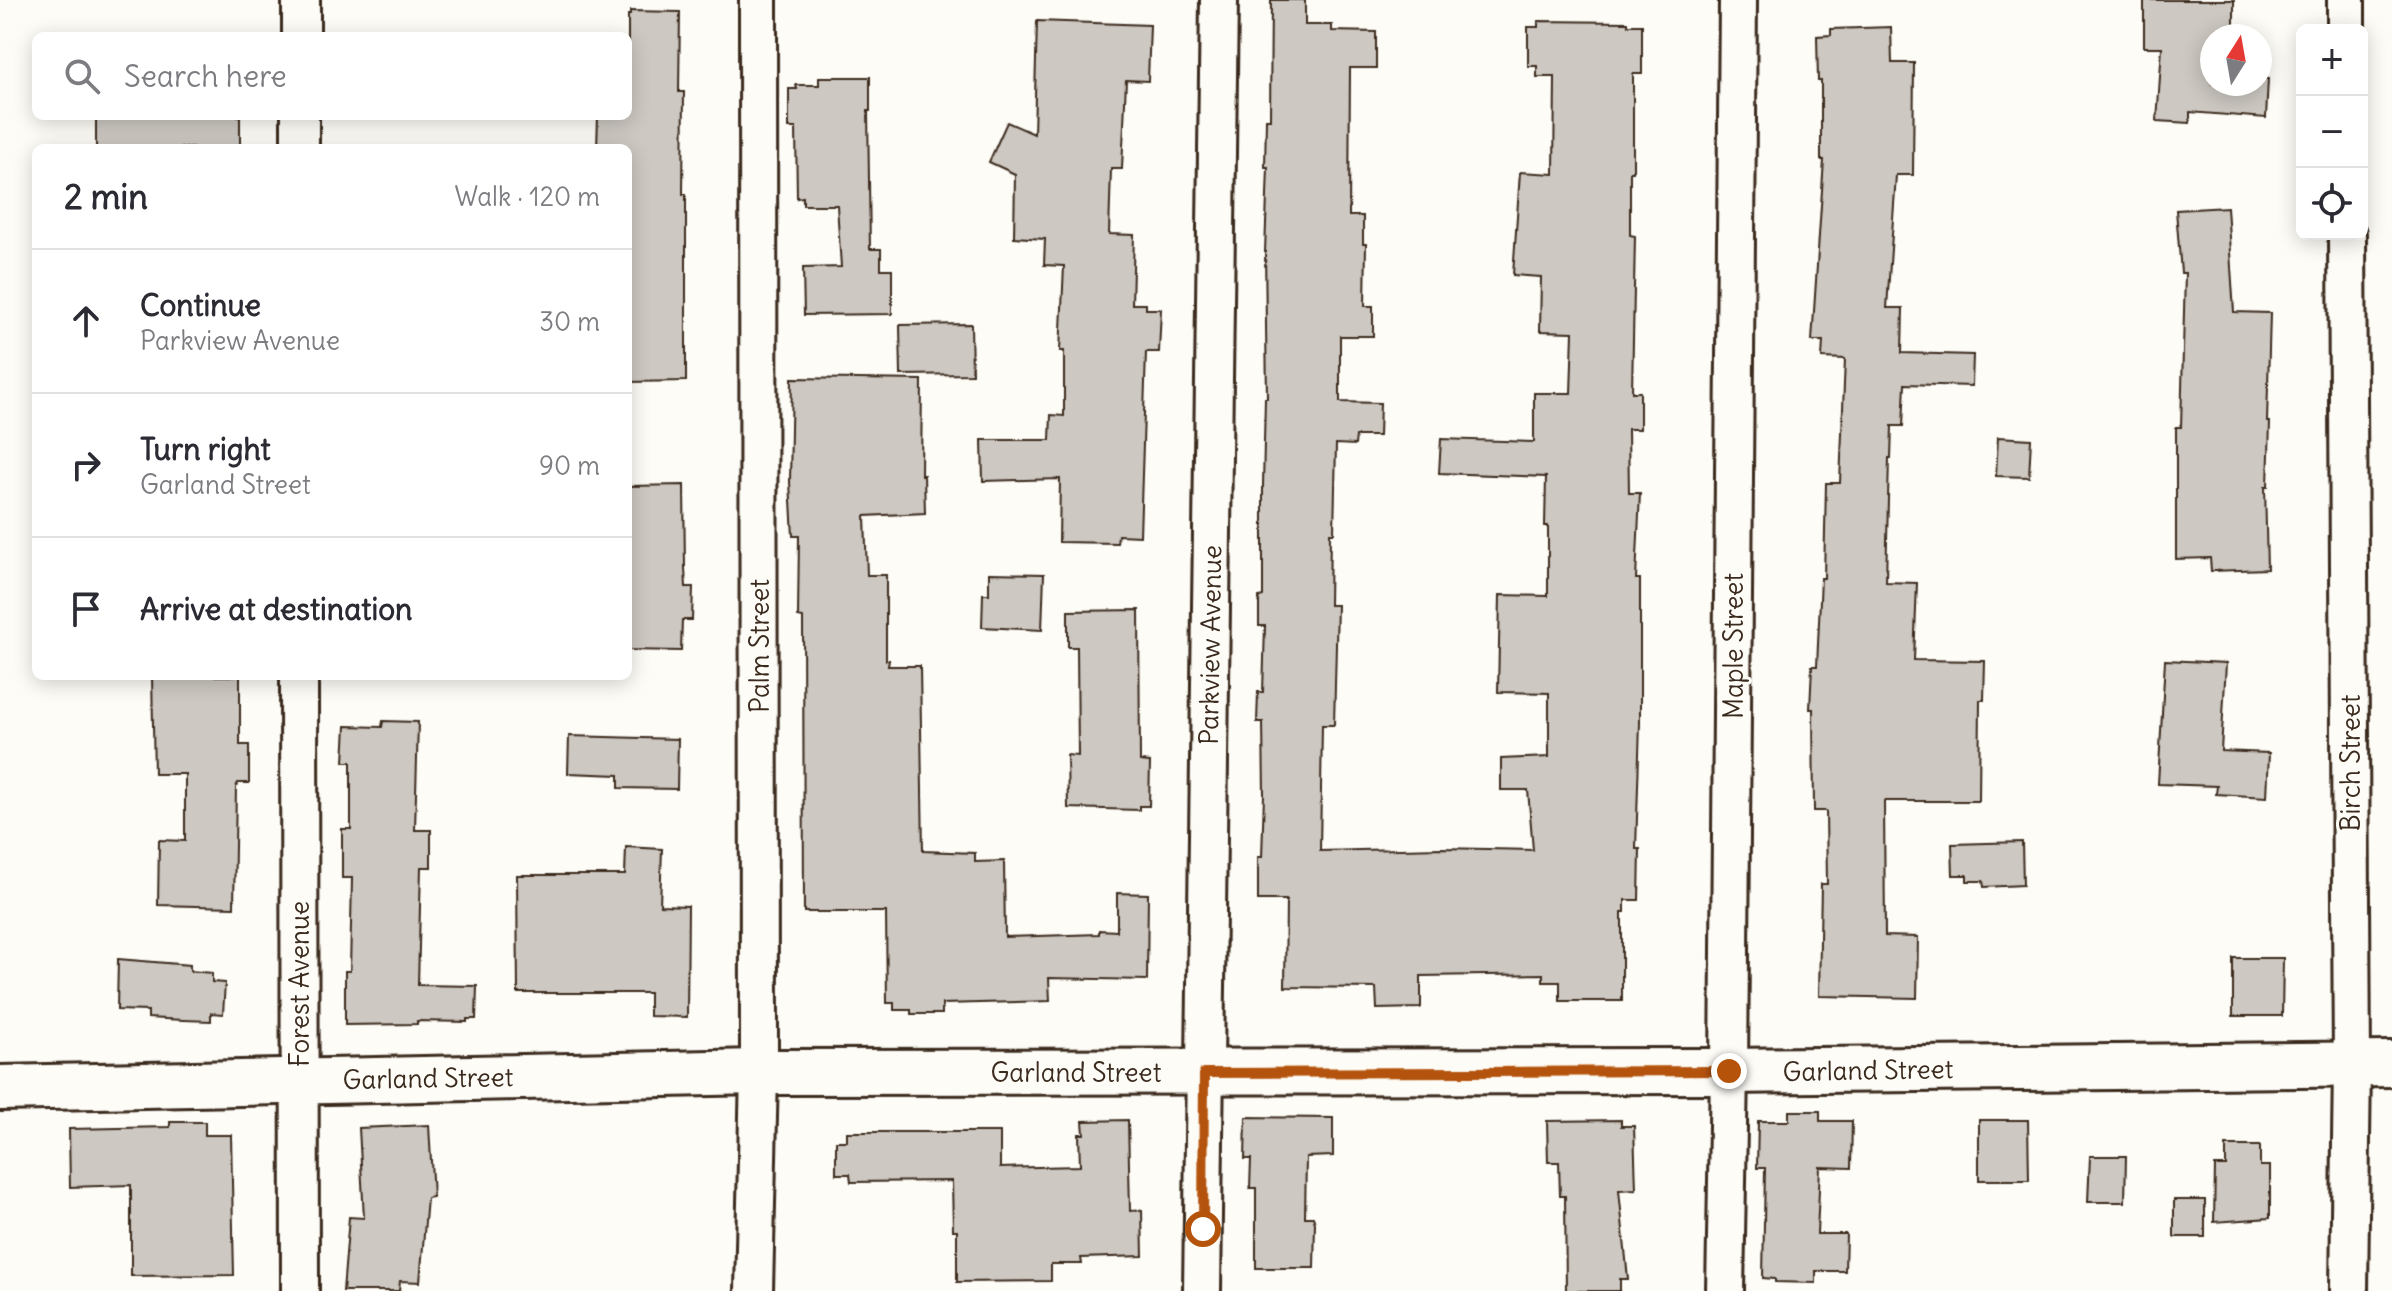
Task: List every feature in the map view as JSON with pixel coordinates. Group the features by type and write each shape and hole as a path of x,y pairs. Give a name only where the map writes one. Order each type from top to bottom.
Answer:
{"street":[{"path":"301,0 301,32"},
{"name":"Palm Street","path":"754,1291 759,1072 758,0"},
{"name":"Parkview Avenue","path":"1202,1291 1219,0"},
{"name":"Maple Street","path":"1725,1291 1738,0"},
{"path":"2346,0 2346,24"},
{"path":"300,120 300,144"},
{"name":"Birch Street","path":"2347,240 2372,1064 2349,1291"},
{"name":"Forest Avenue","path":"299,680 300,1291"},
{"name":"Garland Street","path":"0,1088 759,1072 1729,1071 2372,1064"}],"building":[{"path":"1271,0 1305,0 1305,25 1332,25 1332,31 1376,32 1376,68 1350,68 1349,216 1363,216 1365,306 1373,306 1373,336 1340,336 1340,402 1380,403 1379,436 1356,436 1355,445 1336,444 1329,605 1337,605 1334,725 1322,725 1320,851 1441,848 1533,850 1528,790 1501,790 1501,759 1549,757 1549,693 1498,692 1500,595 1548,596 1546,477 1439,473 1441,439 1534,442 1534,393 1571,393 1573,332 1540,331 1541,277 1513,275 1520,172 1554,174 1555,77 1537,77 1537,66 1528,66 1528,27 1538,27 1538,21 1628,22 1628,25 1642,25 1642,74 1633,74 1633,172 1630,172 1630,235 1635,236 1632,392 1640,392 1640,429 1628,429 1629,493 1640,493 1636,579 1640,579 1636,849 1640,849 1639,900 1625,900 1625,912 1622,912 1622,1001 1560,1001 1560,982 1543,982 1543,974 1421,976 1421,1008 1377,1009 1376,988 1285,987 1286,900 1258,900 1258,857 1262,857 1264,794 1263,722 1257,722 1258,692 1263,692 1265,626 1259,626 1259,597 1263,596 1267,398 1265,252 1268,167 1265,167 1266,119 1270,119"},
{"path":"2144,0 2234,0 2234,24 2200,24 2200,96 2267,96 2266,118 2190,112 2190,123 2157,121 2162,47 2144,47"},
{"path":"630,11 680,12 679,92 684,92 683,194 686,194 686,381 632,382 632,144 597,144 598,120 632,120"},
{"path":"1037,21 1150,25 1148,81 1126,80 1122,169 1111,169 1109,234 1134,235 1132,304 1146,304 1146,309 1161,309 1159,352 1146,352 1140,536 1118,535 1117,543 1059,542 1060,479 983,481 982,440 1050,440 1051,415 1064,416 1064,351 1060,351 1064,266 1044,265 1045,239 1014,237 1015,174 989,162 1007,122 1034,134"},
{"path":"1891,27 1892,63 1914,63 1913,175 1896,175 1887,308 1903,308 1902,353 1973,355 1972,386 1905,384 1903,426 1892,426 1886,582 1917,583 1914,660 1985,661 1984,700 1980,700 1979,801 1884,801 1885,936 1918,937 1917,998 1819,996 1821,884 1827,884 1826,811 1814,811 1813,709 1810,709 1812,666 1817,666 1821,578 1824,578 1826,483 1840,483 1845,359 1822,358 1823,341 1812,341 1824,160 1821,160 1821,81 1818,81 1817,36 1831,35 1831,29"},
{"path":"819,77 870,77 870,249 881,249 881,269 892,269 892,314 804,315 803,268 841,267 837,205 803,205 803,197 797,198 796,128 789,128 789,89 797,89 796,85 819,85"},
{"path":"96,120 240,120 240,144 96,144"},
{"path":"2227,207 2234,312 2270,313 2267,422 2270,422 2268,486 2265,486 2267,569 2211,571 2210,558 2176,559 2176,427 2181,427 2185,273 2181,273 2176,210"},
{"path":"971,324 972,374 901,375 900,325"},
{"path":"792,378 922,380 921,475 924,475 925,513 865,516 867,575 886,575 888,666 920,666 923,851 975,853 975,862 1004,861 1005,937 1117,931 1117,893 1148,894 1147,980 1049,978 1050,1001 942,1004 942,1014 911,1014 911,1010 894,1010 894,1003 887,1003 886,912 804,912 803,618 798,617 799,536 793,536 790,482"},
{"path":"1998,437 2031,439 2029,477 1996,476"},
{"path":"684,485 686,587 693,587 692,620 682,620 681,651 632,650 632,486"},
{"path":"989,573 1044,574 1042,630 982,627 983,594 989,594"},
{"path":"1139,610 1140,761 1150,762 1149,806 1139,806 1139,810 1068,808 1067,755 1078,756 1077,647 1068,647 1068,611"},
{"path":"2165,660 2226,663 2221,751 2269,753 2267,797 2216,794 2217,786 2158,784"},
{"path":"152,680 240,680 240,745 249,745 249,783 238,783 236,787 234,907 158,905 159,840 185,841 185,774 154,774"},
{"path":"383,721 418,722 415,830 431,830 431,867 421,867 418,985 477,986 476,1019 467,1019 467,1022 345,1025 345,971 350,971 352,878 342,878 342,829 351,829 351,762 344,762 346,726 382,727"},
{"path":"569,736 678,739 677,789 619,788 619,775 568,773"},
{"path":"2022,842 2023,885 1984,887 1983,881 1967,881 1967,875 1953,875 1952,844"},
{"path":"626,847 662,849 660,905 688,906 687,1017 649,1016 649,993 518,993 517,875 625,875"},
{"path":"2233,958 2283,958 2282,1016 2233,1016"},
{"path":"118,959 190,965 190,971 212,973 212,982 225,983 223,1014 211,1013 211,1021 183,1020 148,1018 148,1011 117,1010"},
{"path":"1789,1111 1820,1111 1820,1121 1852,1121 1851,1168 1820,1167 1817,1234 1846,1234 1845,1271 1816,1271 1816,1283 1775,1282 1775,1279 1763,1278 1765,1168 1757,1168 1758,1121 1789,1121"},
{"path":"1246,1117 1333,1118 1333,1156 1306,1157 1305,1217 1313,1217 1315,1223 1314,1268 1256,1268 1256,1188 1250,1188 1251,1159 1245,1159"},
{"path":"1128,1120 1130,1211 1142,1210 1143,1256 1081,1258 1082,1264 1051,1264 1051,1281 957,1282 957,1230 953,1230 952,1181 851,1182 850,1174 836,1174 836,1141 847,1141 847,1132 1000,1132 1000,1168 1080,1166 1079,1134 1084,1134 1083,1121"},
{"path":"1621,1120 1621,1126 1634,1126 1636,1189 1619,1190 1628,1279 1620,1279 1620,1291 1566,1291 1565,1196 1560,1196 1559,1162 1548,1162 1547,1121"},
{"path":"1979,1120 2028,1120 2029,1180 1979,1180"},
{"path":"170,1122 205,1122 205,1135 231,1135 234,1275 131,1276 131,1185 70,1187 69,1129 170,1127"},
{"path":"429,1125 433,1197 427,1198 420,1282 400,1281 399,1291 343,1291 349,1217 364,1218 359,1128"},
{"path":"2226,1146 2260,1146 2260,1166 2270,1166 2270,1218 2214,1222 2215,1166 2226,1166"},
{"path":"2090,1156 2126,1156 2125,1202 2088,1202"},
{"path":"2174,1200 2205,1200 2205,1237 2174,1237"}],"route":[{"path":"1203,1229 1204,1073 1729,1071"}]}
